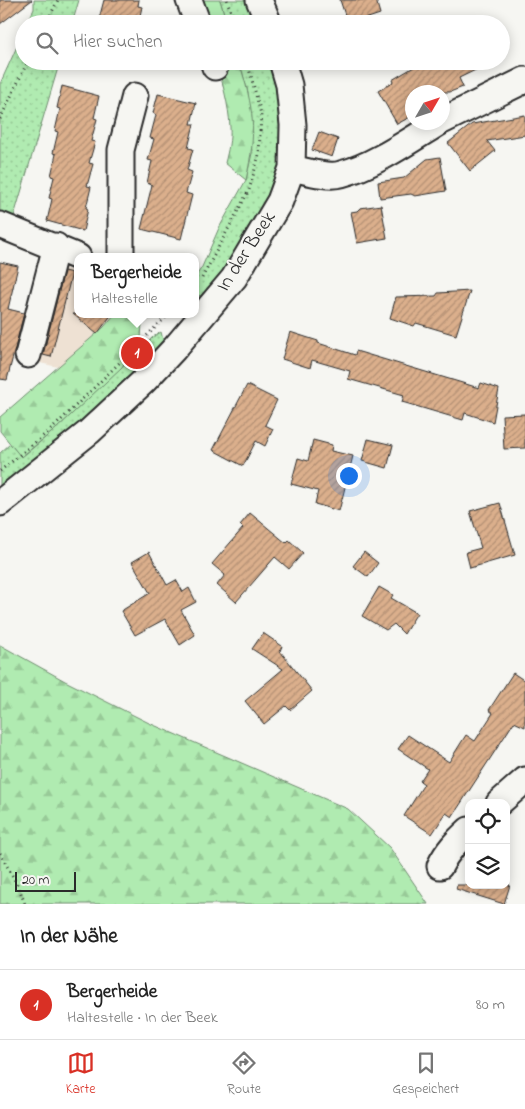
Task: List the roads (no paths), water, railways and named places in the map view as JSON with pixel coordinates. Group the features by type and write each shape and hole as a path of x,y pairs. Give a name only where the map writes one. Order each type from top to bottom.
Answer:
{"street":[{"path":"189,0 195,15"},
{"path":"259,0 265,15"},
{"name":"In der Beek","path":"199,311 234,278 280,201 292,168 292,117 289,85 285,70"},
{"path":"450,118 525,80"},
{"path":"121,253 121,150 135,96"},
{"path":"292,168 312,173 340,175 365,166 427,130"},
{"path":"0,225 56,246 74,255"},
{"path":"28,355 56,246"},
{"name":"In der Beek","path":"0,503 89,432 144,381 174,349 193,318"},
{"path":"504,799 525,780"},
{"path":"440,866 446,854 465,834"}],"place":[{"name":"Bergerheide","path":"137,353"}]}
